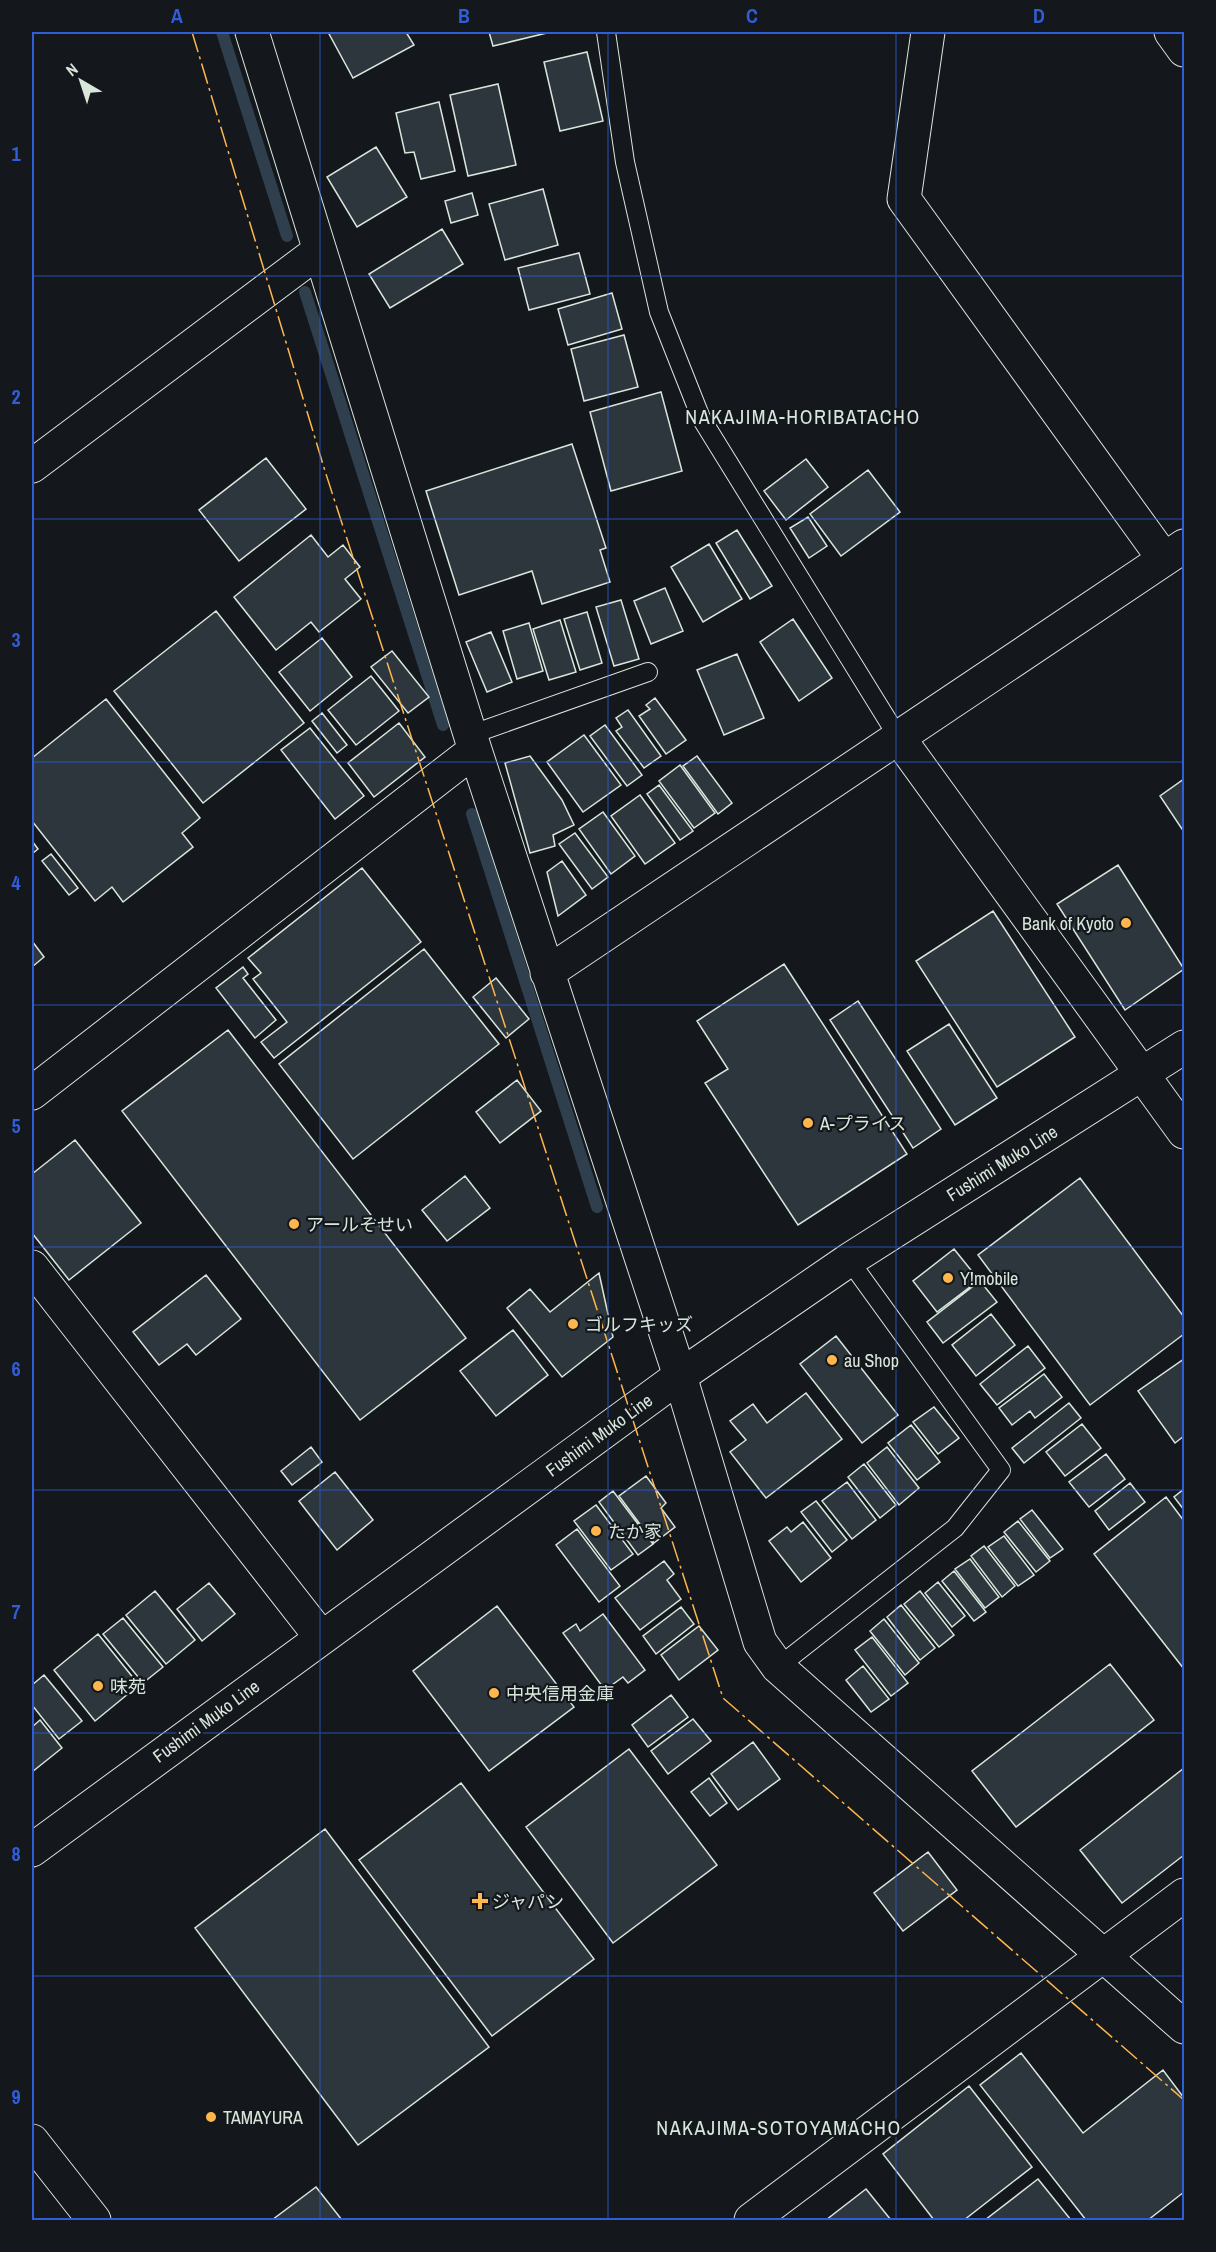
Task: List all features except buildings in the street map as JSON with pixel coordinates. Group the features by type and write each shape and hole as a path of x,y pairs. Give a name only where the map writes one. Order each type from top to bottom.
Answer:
{"main road":[{"path":"252,32 472,743 680,1376 760,1642 778,1667 1185,2027"},
{"path":"547,973 1174,552 904,199 928,32"},
{"path":"1172,32 1185,50"},
{"path":"32,466 319,251"},
{"path":"898,737 1185,1132"},
{"path":"32,1093 472,743"},
{"name":"Fushimi Muko Line","path":"32,1850 680,1376 849,1260 1185,1047"},
{"path":"32,1267 321,1637"},
{"path":"751,2220 1185,1895"},
{"path":"32,2141 94,2220"}],"lane":[{"path":"606,32 625,162 659,312 701,418 898,737"},
{"path":"472,743 648,672"},
{"path":"778,1667 955,1528 1001,1470 849,1260"}],"waterway":[{"path":"222,32 287,236"},
{"path":"305,292 443,725"},
{"path":"472,814 597,1207"}],"power":[{"path":"192,32 325,471 723,1698 1184,2100"}],"place":[{"name":"Bank of Kyoto","path":"1126,923"},
{"name":"A-プライス","path":"808,1123"},
{"name":"アールそせい","path":"294,1224"},
{"name":"Y!mobile","path":"948,1278"},
{"name":"ゴルフキッズ","path":"573,1324"},
{"name":"au Shop","path":"832,1360"},
{"name":"たか家","path":"596,1531"},
{"name":"味苑","path":"98,1686"},
{"name":"中央信用金庫","path":"494,1693"},
{"name":"ジャパン","path":"480,1901"},
{"name":"TAMAYURA","path":"211,2117"}],"district":[{"name":"NAKAJIMA-HORIBATACHO","path":"803,416"},
{"name":"NAKAJIMA-SOTOYAMACHO","path":"779,2127"}]}
